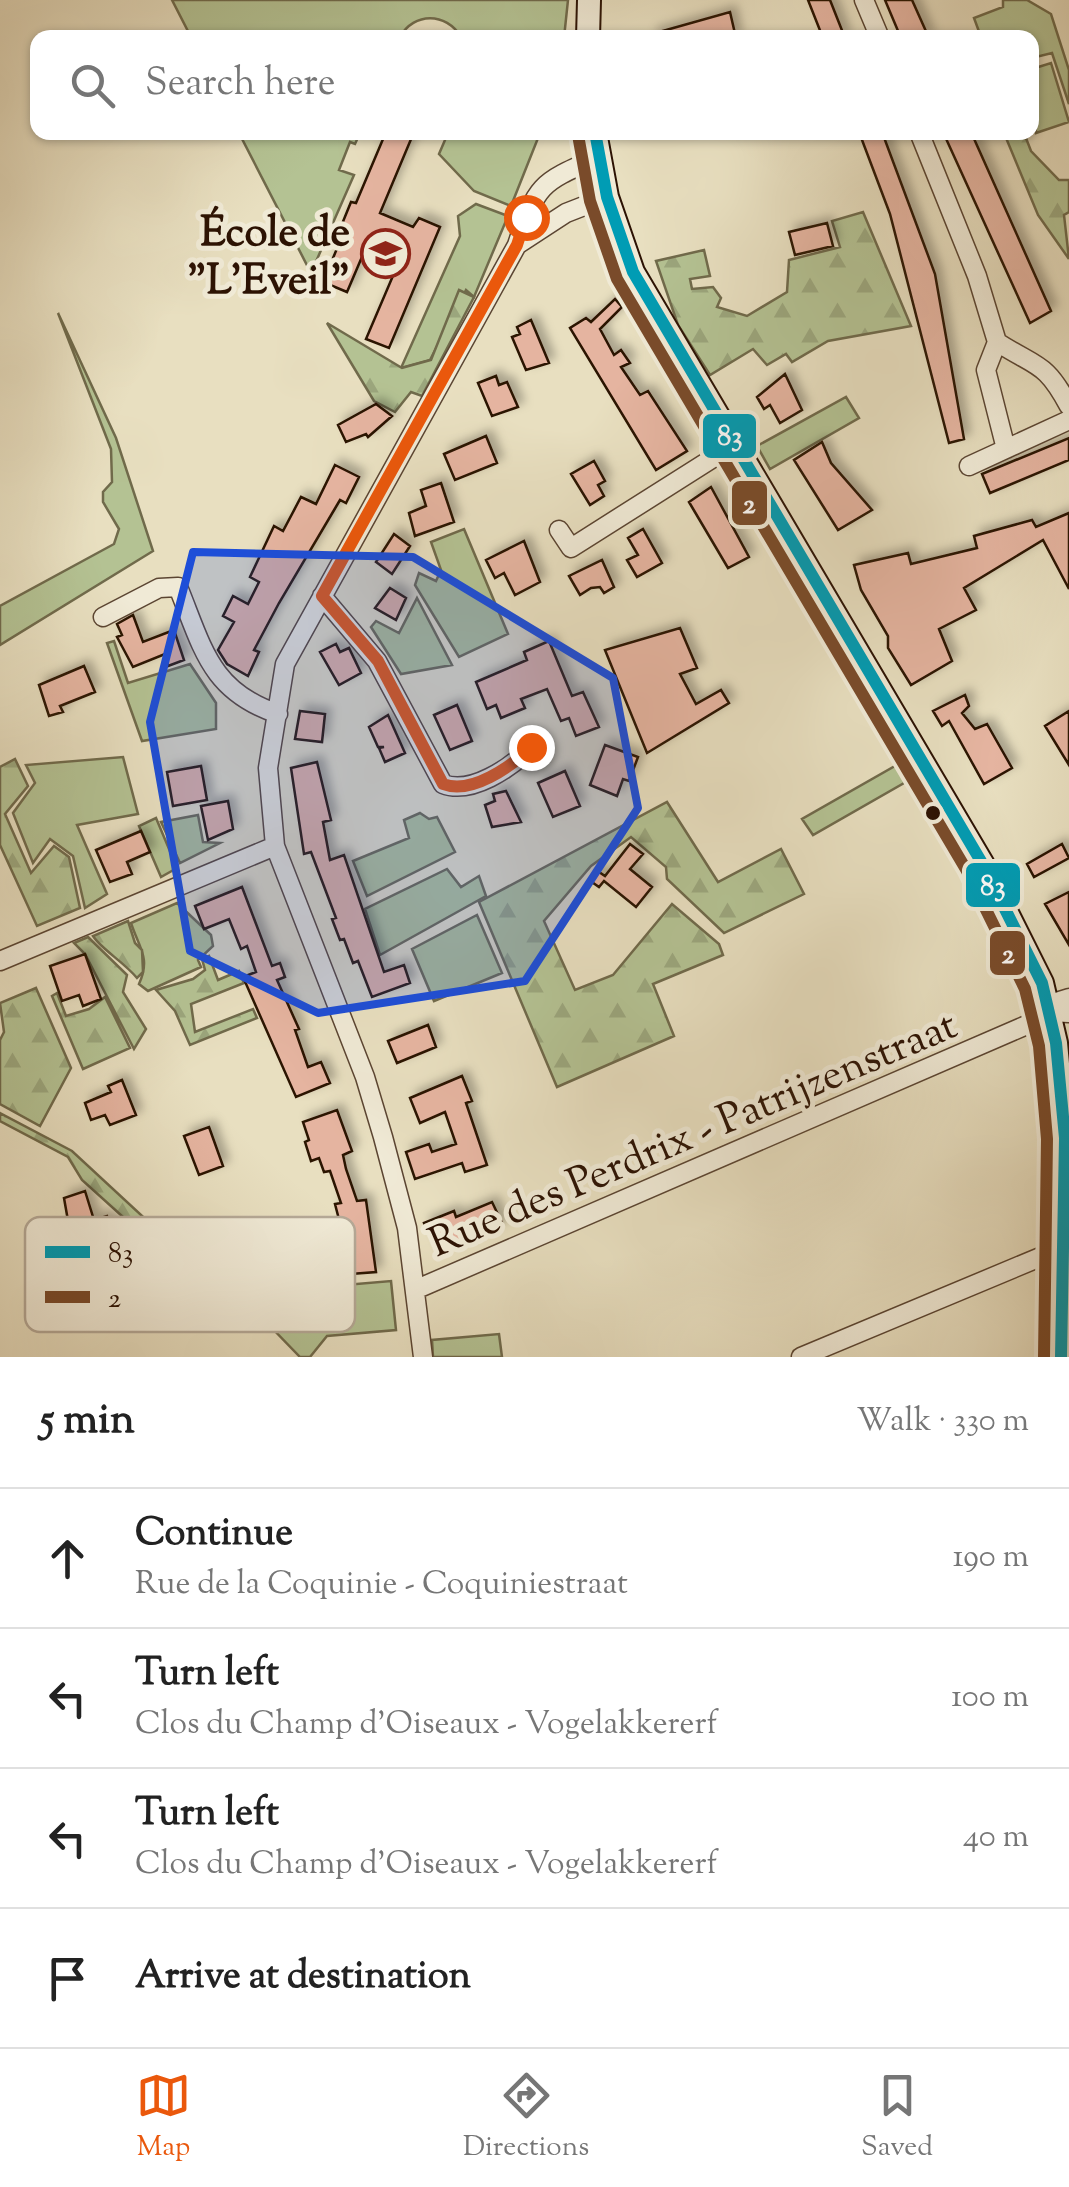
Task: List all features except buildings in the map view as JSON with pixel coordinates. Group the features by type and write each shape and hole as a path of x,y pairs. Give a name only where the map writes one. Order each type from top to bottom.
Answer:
{"main road":[{"path":"588,30 589,0"},
{"path":"596,140 607,197 633,272 732,446 982,864 1058,1012 1056,1043 1065,1138 1060,1357"}],"street":[{"path":"864,0 877,30"},
{"path":"922,140 973,266 997,342 986,370 1006,450"},
{"path":"423,1357 417,1288 406,1228 364,1077 275,846 268,768 285,664 517,245 540,186 599,157"},
{"path":"517,245 566,213 607,197"},
{"path":"997,342 1041,364 1052,375 1069,406"},
{"path":"969,466 1069,420"},
{"path":"559,530 571,548 732,446"},
{"path":"103,618 159,588 178,587 207,659 225,687 246,703 278,714"},
{"path":"322,596 378,661 443,784 457,790 470,786 531,747"},
{"path":"0,961 275,846"},
{"name":"Rue des Perdrix - Patrijzenstraat","path":"417,1288 1058,1012 1056,1002 1069,998"},
{"path":"801,1357 1062,1248"}],"highlighted area":[{"path":"193,552 413,557 613,678 638,808 525,981 318,1013 190,951 150,722"}],"green space":[{"path":"172,0 568,0 565,30 456,30 430,18 421,19 405,30 187,30"},
{"path":"1003,0 1027,0 1051,14 1069,70 1069,104 1052,53 1039,56 1039,30 978,30 974,18 1003,7"},
{"path":"1051,63 1069,122 1039,132 1039,67"},
{"path":"243,140 357,140 355,144 350,142 339,170 354,175 311,273"},
{"path":"445,140 537,140 511,206 474,191 439,154"},
{"path":"1007,140 1027,140 1031,151 1059,180 1069,180 1069,212 1064,215 1069,259 1038,215"},
{"path":"476,204 508,216 474,297 466,290 430,360 401,368 460,236 458,216"},
{"path":"863,212 911,326 828,341 792,362 786,354 767,365 753,349 710,375 678,325 656,261 704,250 710,276 690,279 692,289 713,287 721,298 717,307 747,316 787,292 789,260 840,247 832,221"},
{"path":"459,290 474,297 422,396 411,392 395,412 374,401 327,323 402,368 431,360"},
{"path":"58,313 116,438 153,551 0,645 0,606 114,544 119,529 103,502 103,492 112,482 111,449"},
{"path":"846,397 859,418 770,469 757,446"},
{"path":"464,529 508,634 459,657 415,585 419,573 436,581 441,570 431,542"},
{"path":"417,598 452,665 401,674 371,627 376,621 399,633"},
{"path":"114,641 128,683 190,664 216,703 216,729 142,741 107,643"},
{"path":"123,757 138,814 77,825 107,894 85,908 73,856 50,839 33,863 13,813 35,783 26,765"},
{"path":"15,759 28,786 5,814 31,873 54,846 69,857 80,908 37,926 0,845 0,767"},
{"path":"902,762 911,779 813,835 802,819"},
{"path":"667,802 718,882 781,849 804,894 724,933 667,879 666,867 631,837 591,866 544,921 575,990 613,975 672,904 719,944 723,955 653,984 674,1036 557,1087 479,902"},
{"path":"420,813 429,819 437,817 455,852 367,896 353,861 409,838 404,820"},
{"path":"198,815 203,842 220,843 180,863 161,822"},
{"path":"156,818 177,868 161,877 139,826"},
{"path":"447,869 461,887 479,876 486,896 380,955 365,909"},
{"path":"177,903 211,935 213,946 198,960 201,967 148,991 139,984 144,960 131,923"},
{"path":"477,915 502,973 434,1001 412,949"},
{"path":"128,921 135,943 142,950 143,972 137,978 93,936"},
{"path":"88,937 127,975 123,992 146,1029 134,1049 85,954 74,943"},
{"path":"209,956 218,980 239,971 244,983 191,1004 195,1032 253,1009 257,1018 190,1045 175,1011 156,990 193,979 205,970 202,959"},
{"path":"36,988 71,1068 40,1126 0,1104 0,1040 4,1032 0,1003"},
{"path":"57,993 66,1016 89,1009 105,997 130,1048 83,1069 52,996"},
{"path":"0,1113 72,1151 143,1217 123,1217 82,1180 68,1157 0,1121"},
{"path":"391,1281 396,1330 327,1336 310,1357 300,1357 276,1332 355,1332 355,1284"},
{"path":"499,1334 502,1357 433,1357 432,1340"}],"transit line":[{"name":"2","path":"579,140 590,201 617,279 967,871 1025,989 1039,1046 1047,1139 1044,1357"},
{"name":"83","path":"596,140 607,197 633,272 982,863 1042,983 1056,1043 1065,1138 1061,1357"}],"place":[{"name":"École de \"L'Eveil\"","path":"385,254"}],"route":[{"path":"526,217 517,245 322,596 378,661 443,784 457,790 470,786 522,757 531,747"}]}
